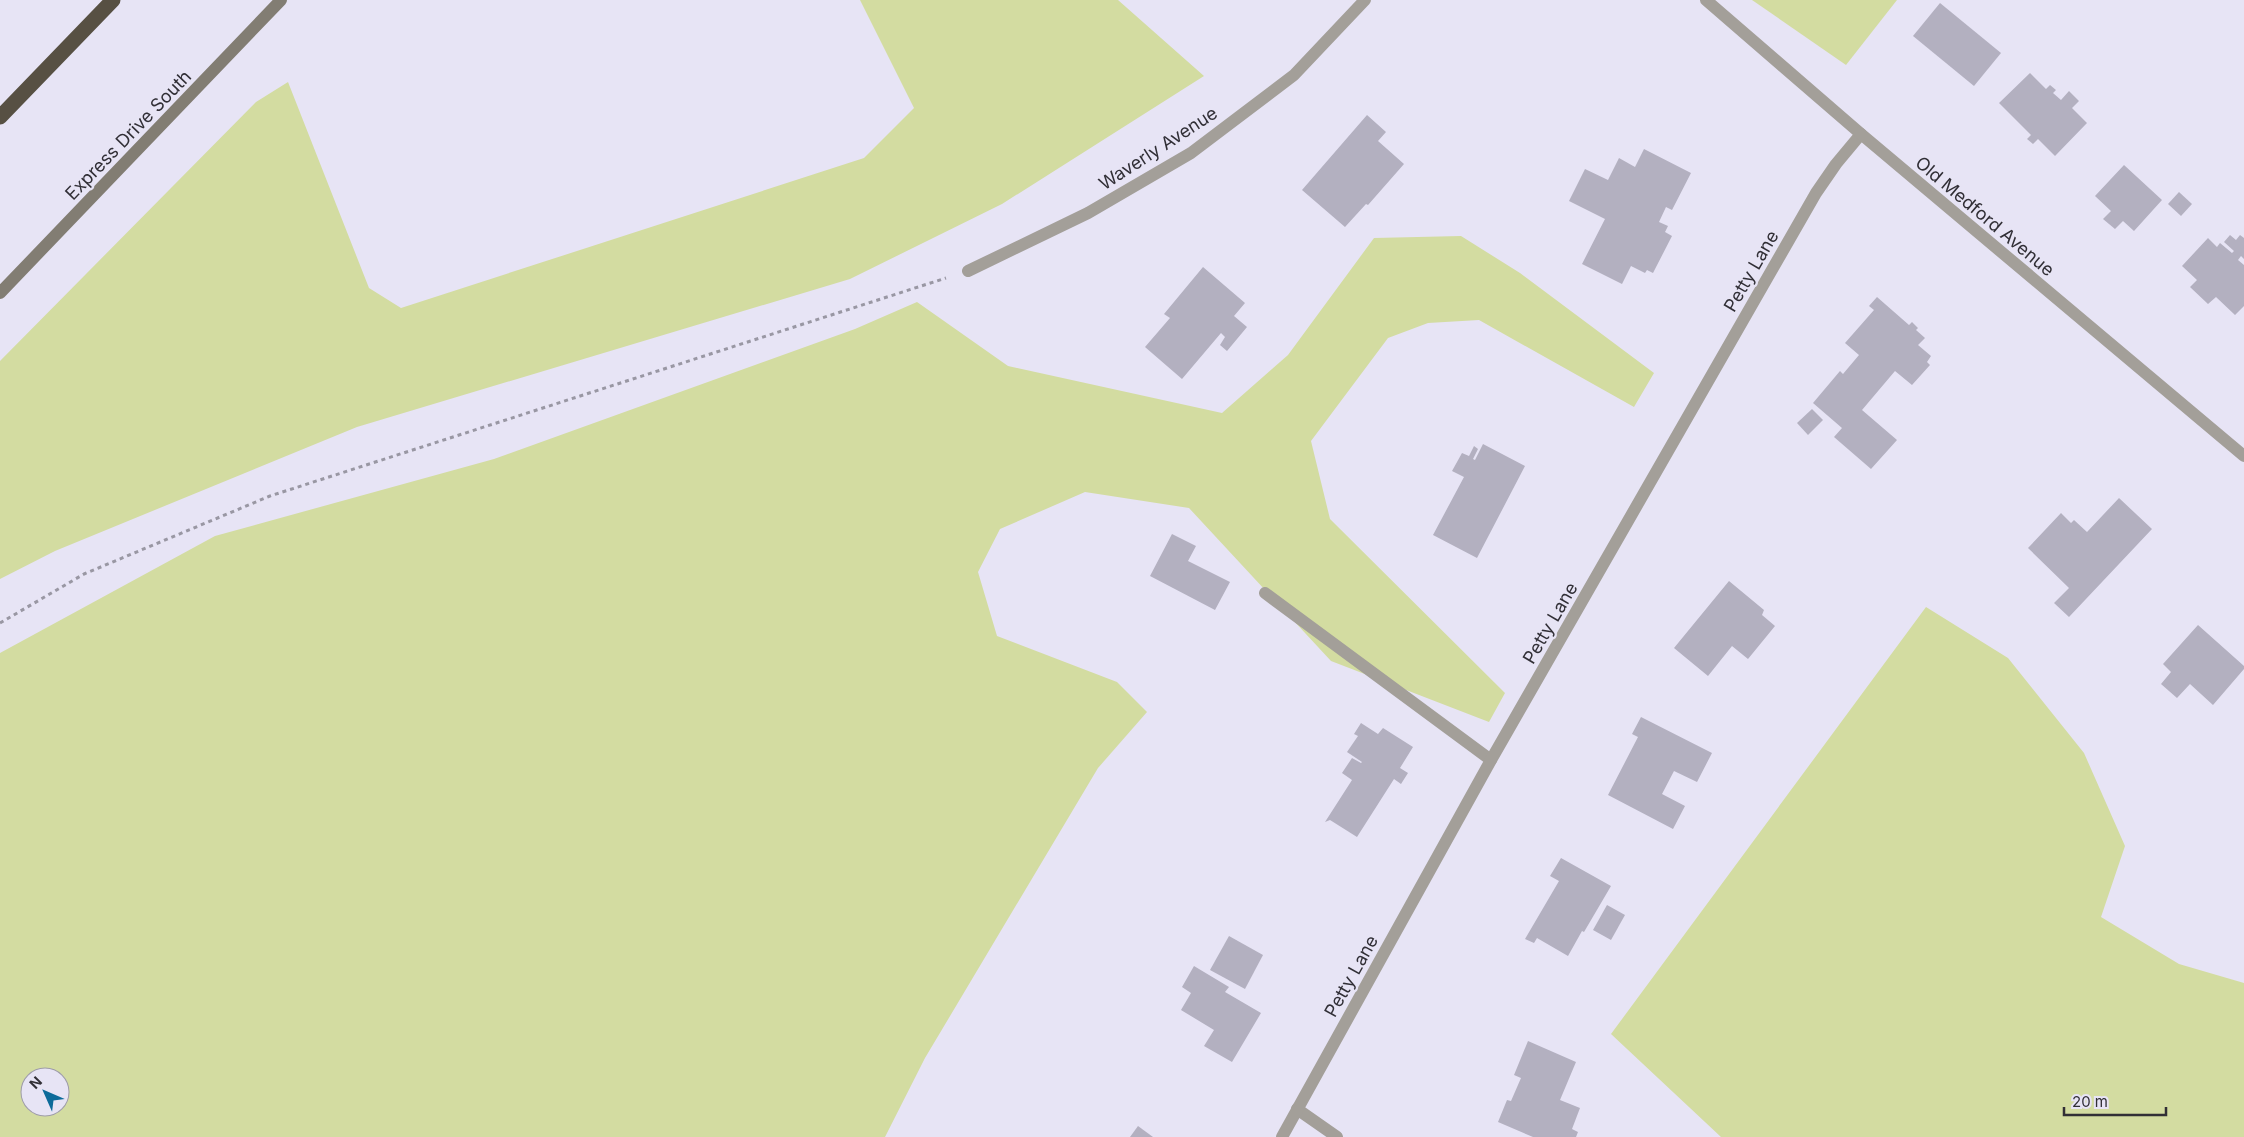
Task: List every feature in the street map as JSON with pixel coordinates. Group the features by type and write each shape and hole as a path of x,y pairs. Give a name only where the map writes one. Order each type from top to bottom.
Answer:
{"highway":[{"path":"0,118 113,0"}],"main road":[{"name":"Express Drive South","path":"0,294 281,0"}],"street":[{"name":"Waverly Avenue","path":"968,271 1088,213 1191,153 1294,75 1365,0"},
{"name":"Old Medford Avenue","path":"1706,0 1861,134 2244,456"},
{"name":"Petty Lane","path":"1282,1137 1491,760 1816,193 1836,164 1861,134"},
{"path":"1265,593 1491,760"},
{"path":"1297,1109 1337,1137"}],"path":[{"path":"0,623 84,574 270,496 968,271"}],"green space":[{"path":"860,0 1118,0 1204,76 1002,204 850,279 357,427 55,551 0,579 0,361 256,102 288,82 369,288 401,308 864,158 914,108"},
{"path":"1752,0 1897,0 1846,65"},
{"path":"1461,236 1520,273 1654,373 1634,407 1479,320 1428,323 1388,338 1311,441 1330,519 1505,693 1489,722 1331,661 1189,508 1085,492 1000,529 978,572 997,636 1117,682 1147,712 1098,768 925,1058 885,1137 0,1137 0,653 215,536 494,459 855,329 917,302 1008,366 1222,413 1288,355 1374,238"},
{"path":"1926,607 2008,658 2084,753 2125,846 2101,917 2179,964 2244,983 2244,1137 1721,1137 1611,1034"}],"building":[{"path":"1940,3 2001,53 1974,86 1913,36"},
{"path":"2030,73 2046,89 2050,85 2056,90 2053,93 2061,100 2069,91 2079,101 2072,108 2087,123 2055,156 2038,139 2033,144 2027,139 2031,135 1999,103"},
{"path":"1367,115 1386,132 1378,141 1404,164 1368,205 1366,204 1345,227 1302,190"},
{"path":"1644,149 1691,173 1672,210 1666,207 1659,222 1668,226 1665,232 1672,236 1653,273 1647,270 1645,273 1631,266 1622,284 1582,264 1605,219 1569,201 1585,169 1608,180 1619,158 1635,167"},
{"path":"2124,165 2162,200 2134,231 2123,221 2115,229 2103,219 2111,211 2095,196"},
{"path":"2179,192 2192,204 2181,216 2168,204"},
{"path":"2230,235 2236,240 2240,235 2244,238 2244,259 2241,256 2238,260 2244,265 2244,306 2235,315 2216,297 2208,304 2190,287 2197,280 2182,266 2208,238 2217,247 2220,243 2232,253 2234,251 2224,242"},
{"path":"1203,267 1245,303 1234,316 1247,327 1227,351 1220,345 1225,337 1221,333 1182,379 1145,347 1170,318 1164,314"},
{"path":"1877,297 1909,325 1912,322 1918,328 1916,330 1925,338 1918,345 1931,356 1927,362 1930,365 1912,385 1895,371 1862,410 1897,440 1871,469 1834,437 1842,428 1813,403 1840,371 1843,374 1859,355 1845,343 1874,310 1869,306"},
{"path":"1812,409 1823,420 1808,435 1797,423"},
{"path":"1483,444 1525,466 1477,558 1433,535 1464,477 1452,471 1462,453 1469,456 1474,446 1478,449 1473,459 1475,460"},
{"path":"2119,498 2152,529 2069,617 2054,603 2069,588 2028,548 2061,513 2071,523 2074,520 2087,532"},
{"path":"1172,534 1196,546 1188,561 1230,582 1215,610 1150,576"},
{"path":"1729,581 1764,610 1762,615 1775,626 1748,659 1732,646 1708,676 1674,648"},
{"path":"2198,625 2244,666 2244,669 2213,705 2190,684 2177,698 2161,684 2171,672 2163,664"},
{"path":"1641,717 1712,753 1697,782 1674,771 1662,794 1685,806 1673,829 1608,795 1638,737 1632,734"},
{"path":"1361,723 1378,734 1383,728 1413,747 1400,768 1408,773 1401,784 1394,779 1357,837 1330,820 1325,822 1352,780 1342,773 1352,758 1362,762 1347,752 1358,736 1354,734"},
{"path":"1561,858 1611,886 1568,956 1537,938 1534,943 1525,939 1559,881 1550,876"},
{"path":"1607,905 1625,915 1611,940 1593,930"},
{"path":"1229,936 1263,955 1245,989 1210,970"},
{"path":"1194,966 1229,987 1225,992 1261,1013 1232,1062 1204,1046 1214,1030 1181,1010 1191,993 1182,987"},
{"path":"1528,1041 1576,1062 1560,1100 1580,1108 1572,1129 1578,1132 1576,1137 1533,1137 1498,1122 1507,1100 1511,1101 1521,1078 1514,1075"},
{"path":"1138,1126 1153,1137 1130,1137"}]}
